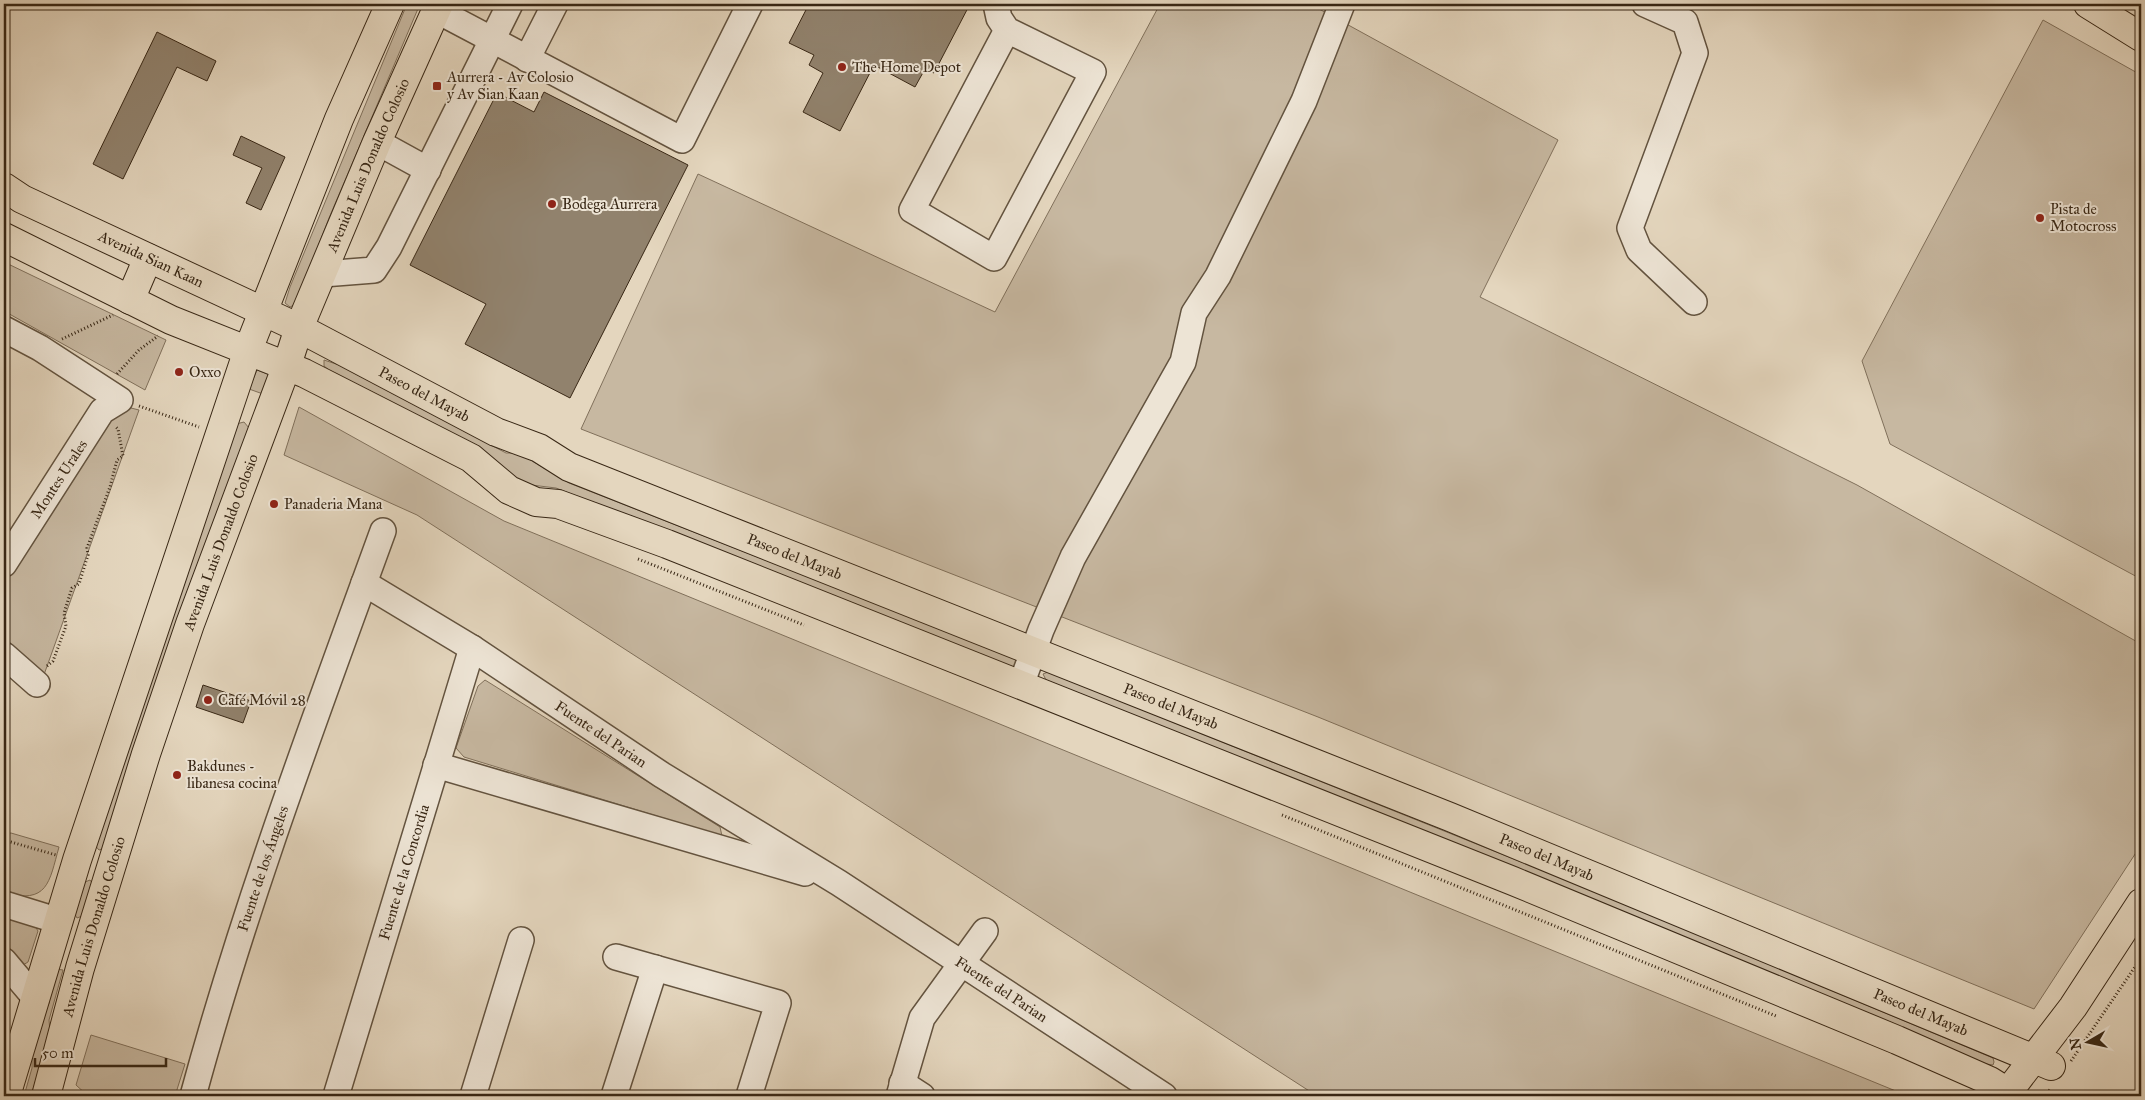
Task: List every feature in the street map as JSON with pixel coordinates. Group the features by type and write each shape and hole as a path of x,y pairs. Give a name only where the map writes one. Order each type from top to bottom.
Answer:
{"main road":[{"path":"6,1096 76,860 134,683 221,435 248,350 338,119 390,4"},
{"path":"2088,4 2138,36"},
{"name":"Avenida Luis Donaldo Colosio","path":"49,1095 80,968 190,624 288,365 299,328 377,142 437,7"},
{"name":"Avenida Sian Kaan","path":"4,187 22,199 299,328"},
{"path":"4,237 170,320 288,365 471,458 509,490 536,502 558,504 667,544 1513,880 1905,1044 1990,1081 2014,1095 2052,1067 2124,964 2141,935"},
{"path":"130,300 148,258"},
{"name":"Paseo del Mayab","path":"299,328 496,432 539,448 569,467 1032,653 1468,824 2052,1067"},
{"path":"76,860 110,870"},
{"path":"2052,1067 2073,1007 2141,903"},
{"path":"59,921 80,968"}],"street":[{"path":"323,274 374,270 389,247 510,4"},
{"path":"527,59 555,4"},
{"path":"437,7 493,41 682,140 750,4"},
{"path":"996,4 1000,18 1007,30 1093,72 994,258 912,210 1007,30"},
{"path":"1021,685 1032,653 1073,557 1183,362 1194,313 1218,276 1304,101 1342,4"},
{"path":"1645,4 1685,22 1695,53 1630,228 1639,250 1694,302"},
{"path":"377,142 428,170"},
{"path":"6,336 40,348 108,399"},
{"name":"Montes Urales","path":"4,564 108,399"},
{"name":"Fuente de los Ángeles","path":"193,1096 206,1048 291,784 383,531"},
{"name":"Fuente del Parian","path":"364,583 472,648 662,775 839,883 1163,1096"},
{"name":"Fuente de la Concordia","path":"336,1096 472,648"},
{"path":"4,655 34,682"},
{"name":"Fuente del Parian","path":"436,765 839,883"},
{"path":"4,904 59,921"},
{"path":"908,1092 922,1018 985,931"},
{"path":"473,1096 521,940"},
{"path":"616,957 778,1003 750,1096"},
{"path":"4,961 36,999"},
{"path":"614,1096 655,968"}],"path":[{"path":"40,348 114,315 130,300"},
{"path":"34,682 53,662 66,626 64,612 72,588 79,584 88,555 87,548 110,487 117,460 123,456 118,429 108,399 126,366 139,350 155,338 170,320"},
{"path":"108,399 221,435"},
{"path":"4,840 76,860"},
{"path":"2044,1096 2052,1067 2141,958"}],"shaded area":[{"path":"407,4 420,4 329,218 296,304 290,307 285,303 290,287"},
{"path":"1160,4 1310,4 1558,140 1480,297 1857,485 2141,644 2141,845 2034,1009 1318,717 581,429 698,174 995,312"},
{"name":"Pista de Motocross","path":"2043,20 2141,75 2141,579 1890,444 1862,361"},
{"path":"4,262 166,340 145,390 4,311"},
{"path":"324,360 339,365 506,453 519,453 569,483 1020,660 1017,670 556,488 523,484 509,476 501,465 478,446 329,370 324,366"},
{"path":"257,370 270,375 263,394 249,389"},
{"path":"127,407 139,410 41,683 4,652 4,571 97,424"},
{"path":"299,407 504,521 1908,1096 1317,1096 417,515 284,455"},
{"path":"244,422 249,428 106,848 99,850 93,843 236,424"},
{"path":"1048,672 1601,894 1993,1058 1993,1065 1986,1064 1598,901 1046,680 1043,674"},
{"path":"485,680 720,827 722,836 464,757 456,748 478,686"},
{"path":"11,833 59,847 49,880 44,888 30,896 4,893 4,834"},
{"path":"90,880 93,884 85,915 77,918 73,911 85,882"},
{"path":"4,915 35,926 38,931 28,962 23,965 4,946"},
{"path":"56,969 63,970 49,1020 50,1032 31,1096 24,1096 32,1068 32,1056"},
{"path":"4,985 9,996 4,1018"},
{"path":"91,1035 185,1064 175,1096 88,1096 76,1085"}],"building":[{"name":"The Home Depot","path":"809,4 970,4 934,73 925,69 915,87 874,65 840,131 803,112 823,73 809,65 814,55 789,43"},
{"path":"157,32 216,61 207,81 177,67 123,179 93,164"},
{"path":"544,92 688,165 570,398 465,344 486,304 410,265 497,93 534,112"},
{"path":"241,136 285,157 261,210 246,203 262,168 233,155"},
{"path":"203,685 251,701 243,723 196,707"}],"place":[{"name":"The Home Depot","path":"842,67"},
{"name":"Aurrera - Av Colosio y Av Sian Kaan","path":"437,86"},
{"name":"Bodega Aurrera","path":"552,204"},
{"name":"Pista de Motocross","path":"2040,218"},
{"name":"Oxxo","path":"179,372"},
{"name":"Panaderia Mana","path":"274,504"},
{"name":"Café Móvil 28","path":"208,700"},
{"name":"Bakdunes - libanesa cocina","path":"177,775"}]}
